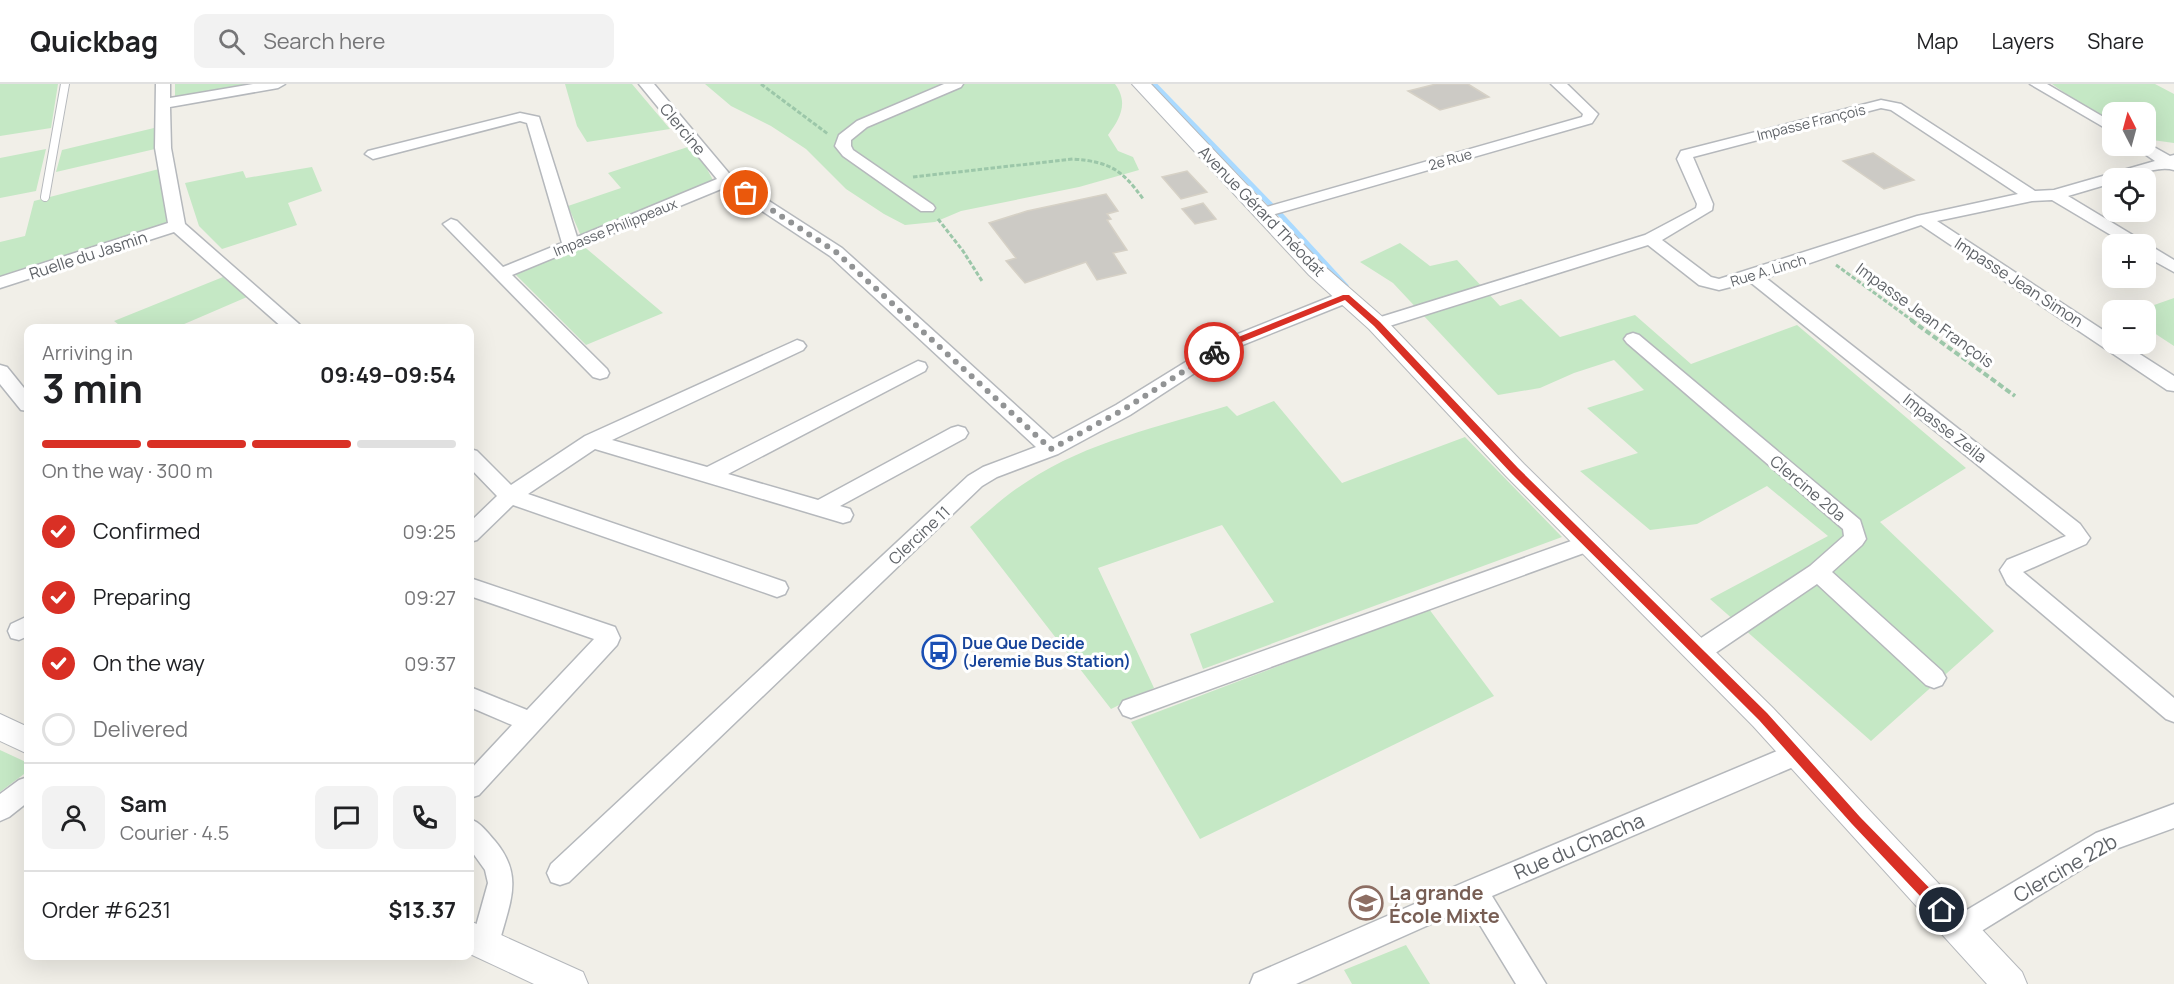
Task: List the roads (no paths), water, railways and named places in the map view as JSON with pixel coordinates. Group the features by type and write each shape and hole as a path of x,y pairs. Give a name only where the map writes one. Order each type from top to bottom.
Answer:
{"street":[{"path":"163,84 163,148 177,226 288,324"},
{"path":"163,104 278,84"},
{"name":"Clercine","path":"646,84 727,181 836,252 1051,449"},
{"path":"927,208 848,153 843,146 844,138 862,124 956,84"},
{"name":"Avenue Gérard Théodat","path":"1141,84 1262,213 1346,297 1380,323 1439,392 1763,717 1796,754 1970,924 2010,984"},
{"name":"2e Rue","path":"1262,213 1587,120 1591,114 1558,84"},
{"path":"2037,84 2102,122"},
{"name":"Impasse François","path":"1651,239 1704,210 1705,204 1685,159 1686,154 1881,104 1896,107 2032,196"},
{"path":"373,154 520,117 528,117 534,120 571,244"},
{"path":"2156,154 2172,162"},
{"name":"Rue A. Linch","path":"1651,239 1712,284 1719,285 1754,276 1923,219 2032,196 2055,195 2172,162"},
{"name":"Impasse Philippeaux","path":"503,273 727,181"},
{"path":"2055,195 2120,234"},
{"name":"Impasse Jean Simon","path":"1923,219 2174,386"},
{"path":"452,224 600,373"},
{"name":"Ruelle du Jasmin","path":"0,284 177,226"},
{"path":"1380,323 1651,239"},
{"path":"2156,256 2174,267"},
{"name":"Impasse Zeila","path":"1754,276 2064,522 2079,538 2015,566 2011,570 2015,578 2174,712"},
{"name":"Clercine 11","path":"560,873 975,481 990,472 1051,449 1123,410 1224,346 1346,297"},
{"name":"Clercine 20a","path":"1633,339 1853,526 1855,539 1818,572 1697,653"},
{"path":"474,530 510,496 592,441 797,346"},
{"path":"709,475 918,367"},
{"path":"0,371 24,400"},
{"path":"819,508 958,433"},
{"path":"592,441 843,515"},
{"path":"474,460 510,496 777,588"},
{"path":"1131,708 1588,543"},
{"path":"1818,572 1934,678"},
{"path":"474,588 607,634 609,638 474,783"},
{"path":"474,699 531,722"},
{"path":"0,727 24,739"},
{"name":"Rue du Chacha","path":"1264,984 1474,891 1796,754"},
{"path":"0,809 24,791"},
{"name":"Clercine 22b","path":"1970,924 2106,841 2174,816"},
{"path":"474,836 501,874 501,883 477,941 571,984"},
{"path":"1474,891 1532,984"}],"lane":[{"path":"45,197 64,84"}],"waterway":[{"path":"1154,84 1271,205"},
{"path":"1279,213 1346,286"}],"place":[{"name":"Due Que Decide (Jeremie Bus Station)","path":"939,652"},
{"name":"La grande École Mixte","path":"1366,903"}]}
